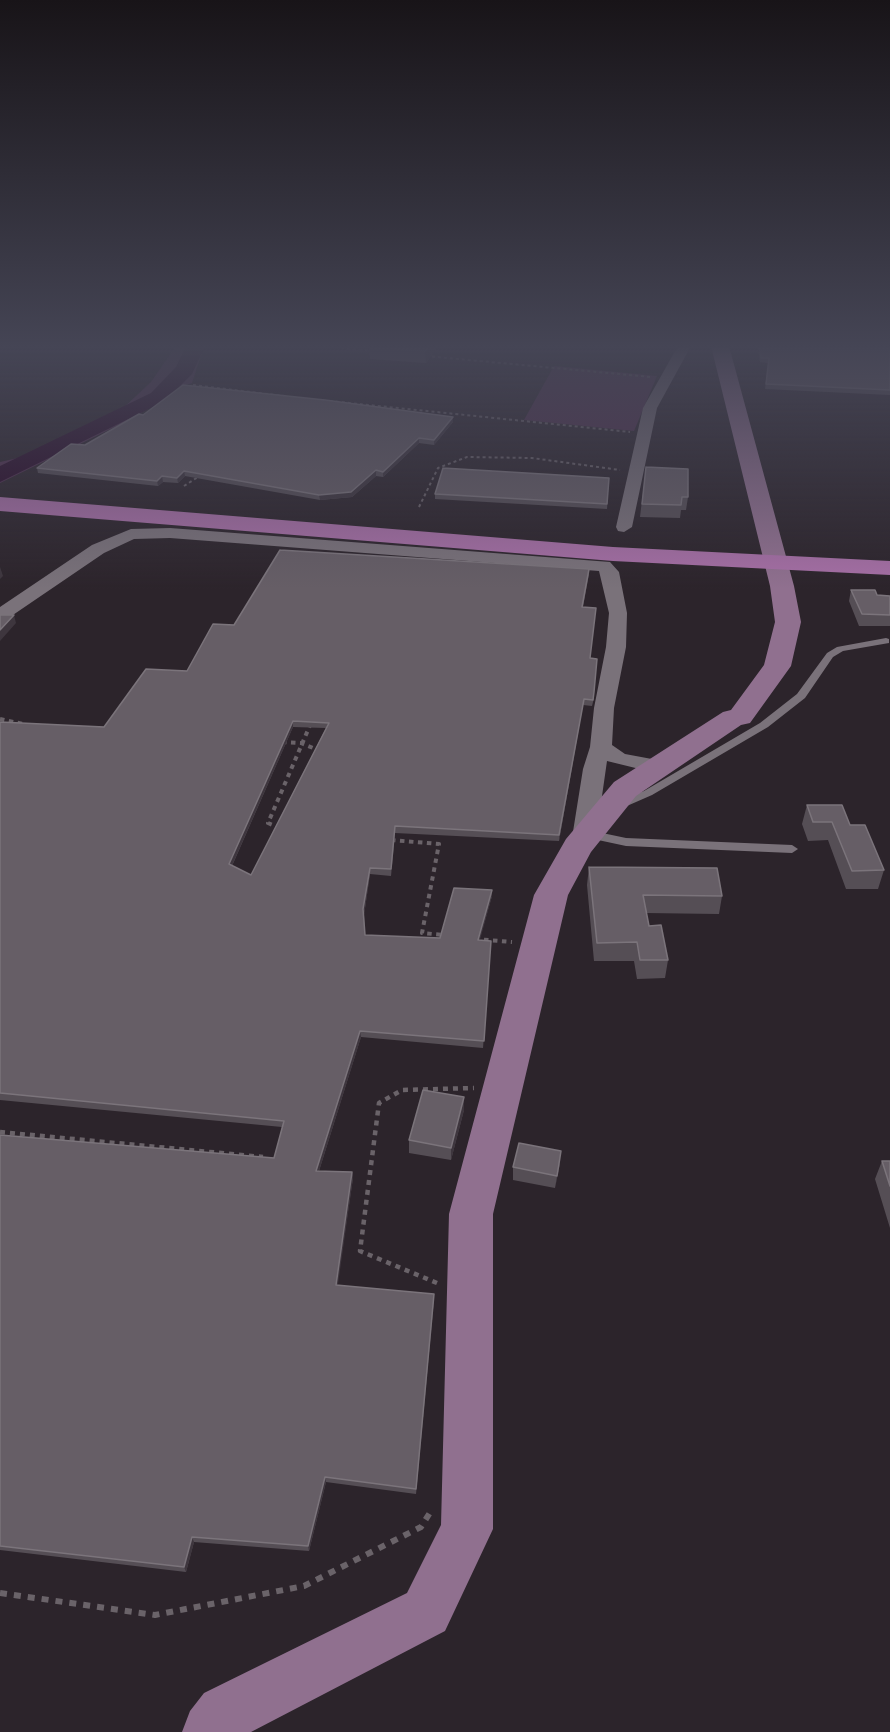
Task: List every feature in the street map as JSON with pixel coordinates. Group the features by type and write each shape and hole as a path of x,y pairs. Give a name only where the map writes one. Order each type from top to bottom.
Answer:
{"main road":[{"path":"0,495 583,541 890,557"},
{"path":"0,504 590,552 890,568"}],"street":[{"path":"624,527 646,427"},
{"path":"211,1732 225,1714 426,1612 467,1530 471,1214 551,895 593,827 625,789 733,718 740,717 777,666 788,622 782,586 741,427"},
{"path":"0,615 98,549 132,534 181,534 604,567 610,572 618,613 616,647 604,708 600,747 594,769 593,827"},
{"path":"600,747 618,759 660,766"}],"lane":[{"path":"593,827 764,725 801,696 830,655 840,649 886,640"},
{"path":"593,827 626,842 792,849"}],"path":[{"path":"577,427 644,434"},
{"path":"419,507 438,468 448,462 467,457 532,458 636,472"},
{"path":"184,486 202,474"},
{"path":"287,832 268,822 316,713"},
{"path":"0,719 27,724"},
{"path":"278,742 301,743 320,751"},
{"path":"381,839 439,844 422,933 446,936"},
{"path":"469,938 538,945"},
{"path":"444,1285 360,1251 379,1103 402,1090 502,1088"},
{"path":"0,1132 263,1156"},
{"path":"0,1593 155,1616 304,1586 421,1527 433,1507"}],"shaded area":[{"path":"86,427 115,427 0,483 0,462 18,458"},
{"path":"592,427 636,427 634,431"}],"building":[{"path":"117,427 445,427 434,440 419,438 383,472 376,470 351,492 319,495 184,471 177,478 162,476 157,481 37,468 71,444 85,445"},
{"path":"646,467 688,469 688,497 682,497 681,505 642,504"},
{"path":"443,468 609,478 607,504 435,494"},
{"path":"280,550 589,569 582,607 596,608 590,658 597,659 594,692 593,700 584,699 559,835 395,826 391,869 370,868 363,909 365,935 440,938 454,888 492,890 478,940 491,941 484,1041 360,1031 316,1171 352,1172 336,1285 434,1294 416,1489 325,1477 308,1546 192,1537 184,1567 0,1546 0,1135 274,1158 284,1121 0,1093 0,722 104,727 146,669 187,671 213,624 234,625","holes":["293,721 329,723 251,875 229,864"]},
{"path":"851,590 875,590 877,595 890,596 890,615 862,614"},
{"path":"0,615 14,615 0,630"},
{"path":"807,805 842,805 850,825 865,825 884,870 852,871 832,822 813,822"},
{"path":"589,867 717,868 722,896 643,895 649,926 661,925 668,960 640,960 637,942 597,943"},
{"path":"423,1090 464,1097 451,1148 409,1140"},
{"path":"519,1143 561,1151 557,1176 513,1167"},
{"path":"882,1161 890,1161 890,1186"}],"waterway":[{"path":"0,475 98,427"}]}
